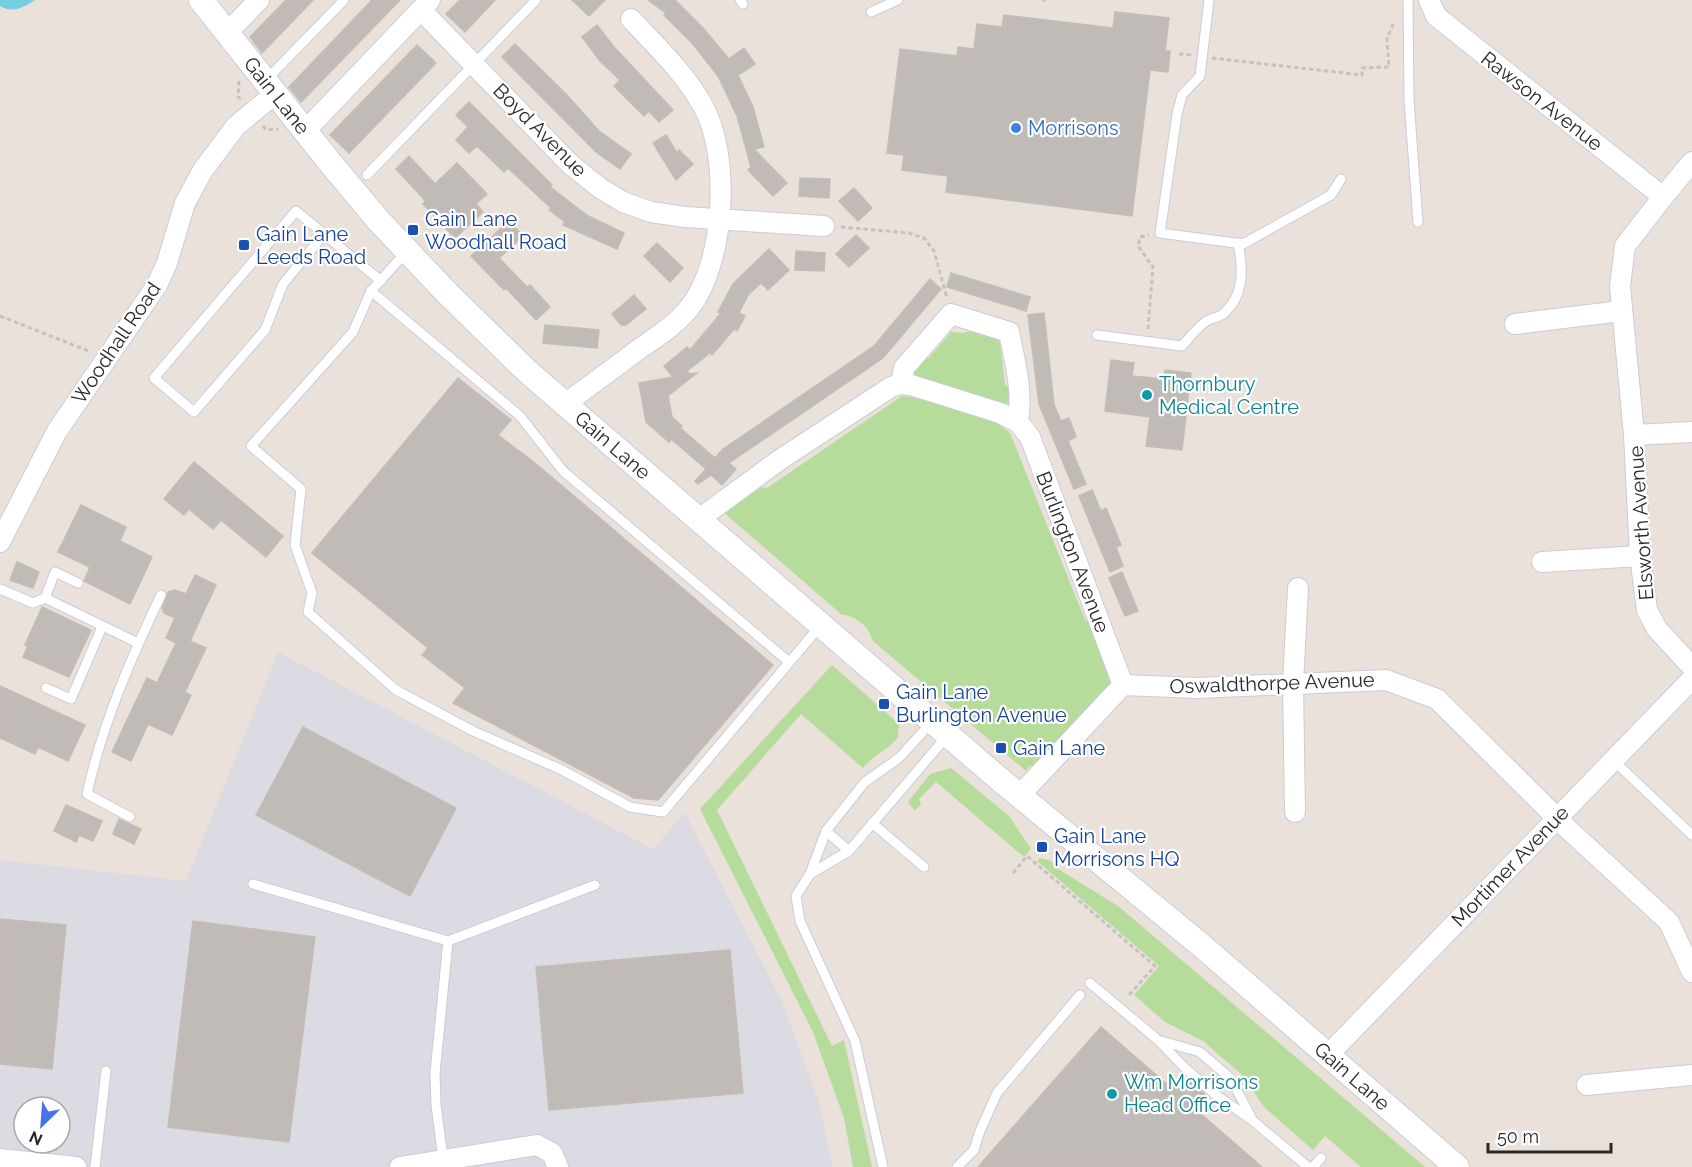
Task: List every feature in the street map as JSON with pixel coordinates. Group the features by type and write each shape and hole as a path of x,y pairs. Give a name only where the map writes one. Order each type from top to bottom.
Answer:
{"street":[{"name":"Gain Lane","path":"201,0 305,131 407,251 492,338 565,404 1019,796 1135,890 1457,1167"},
{"path":"228,32 259,0"},
{"name":"Rawson Avenue","path":"1429,0 1436,16 1662,197"},
{"path":"305,131 425,5"},
{"name":"Boyd Avenue","path":"425,5 474,64 570,164 600,189 623,202 651,212 720,220 824,226"},
{"path":"565,404 673,325 691,306 706,280 720,220 716,137 704,108 684,74 631,19"},
{"name":"Woodhall Road","path":"0,542 57,431 156,285 167,263 185,203 203,170 236,126 271,87"},
{"name":"Elsworth Avenue","path":"1692,162 1624,246 1620,286 1634,435 1640,556 1647,610 1657,629 1692,667"},
{"path":"1515,324 1621,311"},
{"path":"699,519 781,459 891,387 901,384 911,385 1000,413 1018,422 1020,389 1009,332 951,314 904,368 901,384"},
{"name":"Burlington Avenue","path":"1018,422 1030,437 1123,685"},
{"path":"1634,435 1692,432"},
{"path":"1542,562 1640,556"},
{"path":"1295,812 1293,684 1298,588"},
{"name":"Mortimer Avenue","path":"1328,1055 1692,679"},
{"name":"Oswaldthorpe Avenue","path":"1123,685 1198,688 1386,680 1437,699 1557,818 1669,922 1692,972"},
{"path":"1019,796 1123,685"},
{"path":"1587,1084 1692,1075"},
{"path":"400,1167 537,1145 552,1153 558,1167"},
{"path":"0,1159 76,1167"}],"lane":[{"path":"271,87 344,0"},
{"path":"367,175 536,0"},
{"path":"872,12 898,0"},
{"path":"1209,0 1200,76 1182,95 1177,114 1160,233 1244,244 1331,195 1341,179"},
{"path":"1408,0 1410,100 1418,222"},
{"path":"324,234 283,284 265,330 194,412 154,378 296,211 324,234 381,281"},
{"path":"1097,335 1182,346 1207,320 1221,316 1233,304 1239,291 1241,274 1238,243"},
{"path":"407,251 371,291 353,332 251,446 301,489 295,545 312,593 308,612 396,690 473,731 562,770 630,807 663,812 821,625"},
{"path":"371,291 520,416 563,471 789,662"},
{"path":"0,589 33,603 45,598 55,572 78,583"},
{"path":"130,817 87,794 95,757 138,644 161,595"},
{"path":"45,598 138,644"},
{"path":"46,688 71,699 102,627"},
{"path":"810,874 849,850 873,823 940,728"},
{"path":"883,1167 855,1041 797,914 796,896 810,874 826,831 865,782 940,728"},
{"path":"1613,760 1692,835"},
{"path":"873,823 924,867"},
{"path":"826,831 849,850"},
{"path":"253,884 448,941 595,885"},
{"path":"443,1159 436,1105 435,1073 448,941"},
{"path":"1090,982 1158,1040 1216,1095 1252,1120 1308,1167"},
{"path":"957,1167 974,1150 997,1093 1080,995"},
{"path":"1158,1040 1200,1052 1231,1079 1252,1120"},
{"path":"95,1167 106,1071"},
{"path":"1313,1167 1320,1158"}],"path":[{"path":"1179,54 1362,75 1362,68 1389,67 1388,39 1398,15 1408,13"},
{"path":"824,226 909,233 924,238 934,251 951,314"},
{"path":"1147,341 1154,267 1137,246 1140,237 1160,233"},
{"path":"0,316 106,359"},
{"path":"1013,873 1027,856 1155,966 1129,995"}],"shaded area":[{"path":"278,652 653,849 685,813 782,1002 820,1105 832,1167 0,1167 0,860 186,881"}],"green space":[{"path":"972,331 993,336 1000,342 1005,385 1012,389 1011,399 1004,406 914,376 913,370 920,359 929,358 951,332"},
{"path":"902,396 940,401 988,416 1010,433 1085,620 1092,623 1113,686 1034,766 1030,766 1026,771 873,641 868,630 861,623 841,614 722,511 760,487 767,488"},
{"path":"832,665 899,724 898,737 863,768 801,714 717,810 832,1046 844,1040 872,1167 853,1167 844,1118 813,1032 700,809"},
{"path":"951,768 1009,816 1031,849 1024,857 936,782 919,799 921,804 915,811 908,802 930,774"},
{"path":"1040,858 1051,861 1058,869 1118,906 1425,1167 1361,1167 1325,1136 1313,1150 1264,1107 1241,1074 1203,1041 1165,1022 1134,995 1159,966 1037,861"}],"water":[{"path":"0,0 35,0 23,7 9,9 0,6"}],"building":[{"path":"286,0 313,0 262,53 250,37"},
{"path":"372,0 400,0 301,102 289,87"},
{"path":"460,0 495,0 465,32 446,14"},
{"path":"572,0 605,0 589,16"},
{"path":"648,0 675,0 729,59 744,48 755,64 738,75 753,107 764,147 754,149 787,183 773,196 748,170 751,167 737,116 718,76 692,43 664,15 666,13"},
{"name":"Morrisons","path":"1115,12 1169,18 1165,51 1170,51 1168,72 1150,70 1132,216 946,192 948,176 902,170 904,155 887,153 900,49 957,56 958,47 974,49 977,24 1002,27 1004,15 1113,28"},
{"path":"597,25 614,47 673,110 659,122 649,111 644,116 614,86 620,80 600,61 582,37"},
{"path":"515,44 567,95 599,131 631,154 620,169 596,152 502,57"},
{"path":"417,45 436,63 349,153 330,135"},
{"path":"469,102 552,185 550,187 588,216 624,233 617,249 563,225 565,222 549,210 551,208 508,168 504,172 477,146 469,153 456,140 468,127 456,115"},
{"path":"666,135 677,153 679,150 693,164 676,180 653,143"},
{"path":"409,156 435,184 457,163 487,194 476,204 483,212 455,238 423,204 425,202 423,198 396,169"},
{"path":"800,178 830,179 829,198 799,196"},
{"path":"854,188 872,208 858,221 839,201"},
{"path":"509,221 523,236 499,258 527,287 530,285 550,307 536,320 471,256"},
{"path":"856,235 869,248 849,267 836,254"},
{"path":"657,243 683,268 670,282 644,256"},
{"path":"769,249 789,270 768,290 761,283 748,295 739,313 745,316 737,331 734,329 712,355 710,353 687,371 690,374 697,373 668,396 672,417 682,426 680,428 715,458 723,449 874,346 930,279 941,289 883,358 729,463 736,469 722,485 711,475 698,484 695,481 706,469 671,439 669,442 646,422 639,383 673,377 664,366 687,347 690,350 721,313 718,312 733,284"},
{"path":"796,251 825,253 824,271 795,270"},
{"path":"951,273 1030,297 1026,311 947,287"},
{"path":"634,295 646,309 626,325 621,325 612,314"},
{"path":"1044,313 1054,405 1061,421 1069,418 1076,437 1068,441 1086,484 1074,489 1039,404 1028,315"},
{"path":"545,325 599,330 597,348 543,343"},
{"name":"Thornbury Medical Centre","path":"1111,360 1134,363 1132,376 1164,379 1165,370 1191,373 1182,450 1146,446 1150,417 1105,411"},
{"path":"458,378 511,420 498,435 535,463 773,665 658,800 634,798 453,703 465,688 422,655 428,648 312,553"},
{"path":"194,462 283,536 266,557 221,520 213,529 189,509 184,515 164,499"},
{"path":"1092,490 1101,511 1106,508 1121,545 1116,547 1123,566 1110,572 1079,496"},
{"path":"81,505 126,527 120,541 152,557 130,604 84,581 90,567 58,552"},
{"path":"17,562 39,572 33,588 10,580"},
{"path":"1122,572 1138,611 1125,616 1109,578"},
{"path":"195,575 216,585 190,641 206,648 185,692 191,695 172,735 148,724 131,761 112,752 147,678 157,683 176,643 166,638 175,618 164,613 162,608 168,592 175,590 186,594"},
{"path":"42,607 91,630 69,677 23,657 28,646 25,645"},
{"path":"0,686 85,725 68,761 38,747 35,754 0,738"},
{"path":"303,727 456,808 410,896 256,815"},
{"path":"66,805 102,821 93,841 79,835 76,842 54,831"},
{"path":"119,819 141,829 134,844 113,834"},
{"path":"0,919 66,925 52,1069 0,1064"},
{"path":"193,921 315,937 289,1142 168,1127"},
{"path":"730,950 743,1093 549,1110 536,967"},
{"name":"Wm Morrisons Head Office","path":"1101,1027 1170,1087 1172,1085 1178,1090 1187,1079 1206,1095 1194,1108 1262,1167 978,1167"}],"place":[{"name":"Morrisons","path":"1016,128"},
{"name":"Gain Lane Woodhall Road","path":"413,230"},
{"name":"Gain Lane Leeds Road","path":"244,245"},
{"name":"Thornbury Medical Centre","path":"1147,395"},
{"name":"Gain Lane Burlington Avenue","path":"884,704"},
{"name":"Gain Lane","path":"1001,748"},
{"name":"Gain Lane Morrisons HQ","path":"1042,847"},
{"name":"Wm Morrisons Head Office","path":"1112,1094"}]}
